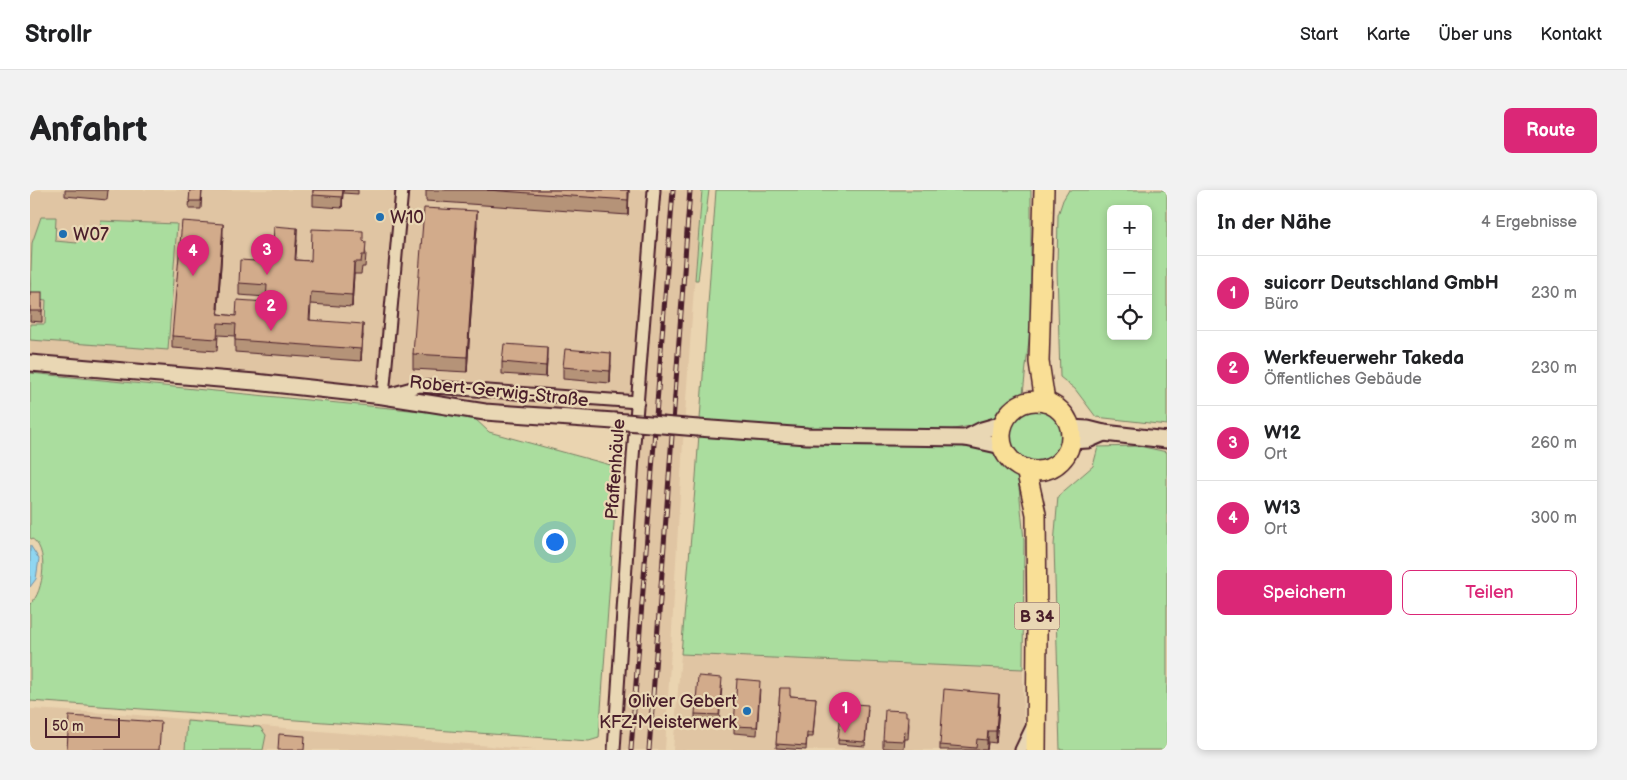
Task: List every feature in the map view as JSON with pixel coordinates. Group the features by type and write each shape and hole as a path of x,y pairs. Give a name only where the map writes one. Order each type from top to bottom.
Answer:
{"main road":[{"path":"1036,402 1044,190"},
{"path":"1036,402 1058,409 1068,421 1070,435 1068,451 1062,459 1055,465 1036,471 1026,470 1012,460 1002,446 1001,435 1003,424 1008,414 1017,406 1036,402"},
{"name":"B 34","path":"1036,514 1046,469"},
{"name":"B 34","path":"1026,470 1036,514 1036,750"}],"street":[{"path":"402,190 383,396 420,386 638,402"},
{"name":"Pfaffenhäule","path":"614,750 654,190"},
{"name":"Robert-Gerwig-Straße","path":"30,363 255,382 383,396 485,412 807,436 966,438 1002,446"},
{"name":"Robert-Gerwig-Straße","path":"966,438 982,430 1003,424"},
{"path":"1070,435 1088,440 1104,433 1167,440"},
{"path":"1021,750 1036,719"}],"shaded area":[{"path":"30,190 701,190 683,442 665,750 619,750 636,417 30,368"},
{"path":"681,654 1023,669 1024,750 673,750"},
{"path":"30,709 125,714 536,750 30,750"}],"green space":[{"path":"702,190 709,190 698,280 695,280"},
{"path":"716,190 1031,190 1031,321 1023,394 991,422 949,430 950,445 971,446 994,452 1018,477 1024,540 1023,669 681,654 696,477"},
{"path":"1069,190 1167,190 1167,425 1096,417 1075,389 1060,377 1057,269 1058,215"},
{"path":"41,217 56,217 55,241 77,243 79,228 100,228 101,221 177,224 168,350 30,340 30,324 45,324 46,300 30,298 32,243"},
{"path":"30,373 472,416 489,432 618,467 599,738 589,741 30,701 30,604 35,599 39,590 43,570 40,550 36,542 30,538"},
{"path":"1028,404 1040,404 1056,413 1063,423 1065,435 1063,447 1056,457 1040,466 1028,466 1017,461 1008,452 1003,441 1003,429 1008,418 1017,409"},
{"path":"1139,446 1167,452 1167,750 1060,750 1054,545 1058,496 1093,466 1098,447"},
{"path":"187,721 260,727 266,735 263,750 185,750"}],"water":[{"path":"30,545 39,559 36,579 30,587"}],"building":[{"path":"190,190 202,190 201,201 189,201"},
{"path":"313,190 343,190 342,197 313,195"},
{"path":"487,190 628,190 628,200"},
{"path":"424,208 477,211 467,357 413,354"},
{"path":"182,221 223,224 217,309 219,309 218,314 236,316 237,300 266,302 267,285 239,283 240,260 272,262 274,226 297,228 295,260 311,261 312,229 363,231 363,241 366,242 365,255 362,255 361,262 354,262 352,295 311,292 309,320 363,324 361,349 235,340 236,324 218,323 217,339 172,336"},
{"path":"30,292 42,292 42,311 30,311"},
{"path":"504,344 547,347 546,366 502,362"},
{"path":"565,349 611,353 610,371 563,367"},
{"path":"698,676 722,678 719,715 695,714"},
{"name":"Oliver Gebert KFZ-Meisterwerk","path":"737,679 760,681 757,727 734,726"},
{"path":"780,688 790,688 790,696 816,698 813,733 807,733 806,746 776,744"},
{"path":"944,689 999,694 996,731 988,731 987,740 977,739 976,748 940,745"},
{"path":"842,703 868,705 865,742 838,740"},
{"path":"885,710 906,711 906,716 909,716 908,732 905,731 904,741 883,740"},
{"path":"69,716 161,722 159,750 67,750"},
{"path":"279,734 305,736 304,750 278,750"}],"railway":[{"path":"631,750 673,190"},
{"path":"649,750 690,190"}],"place":[{"name":"W10","path":"380,217"},
{"name":"W07","path":"63,234"},
{"name":"W12","path":"267,275"},
{"name":"W13","path":"193,276"},
{"name":"Werkfeuerwehr Takeda","path":"271,331"},
{"name":"Oliver Gebert KFZ-Meisterwerk","path":"747,711"},
{"name":"suicorr Deutschland GmbH","path":"845,733"}]}
